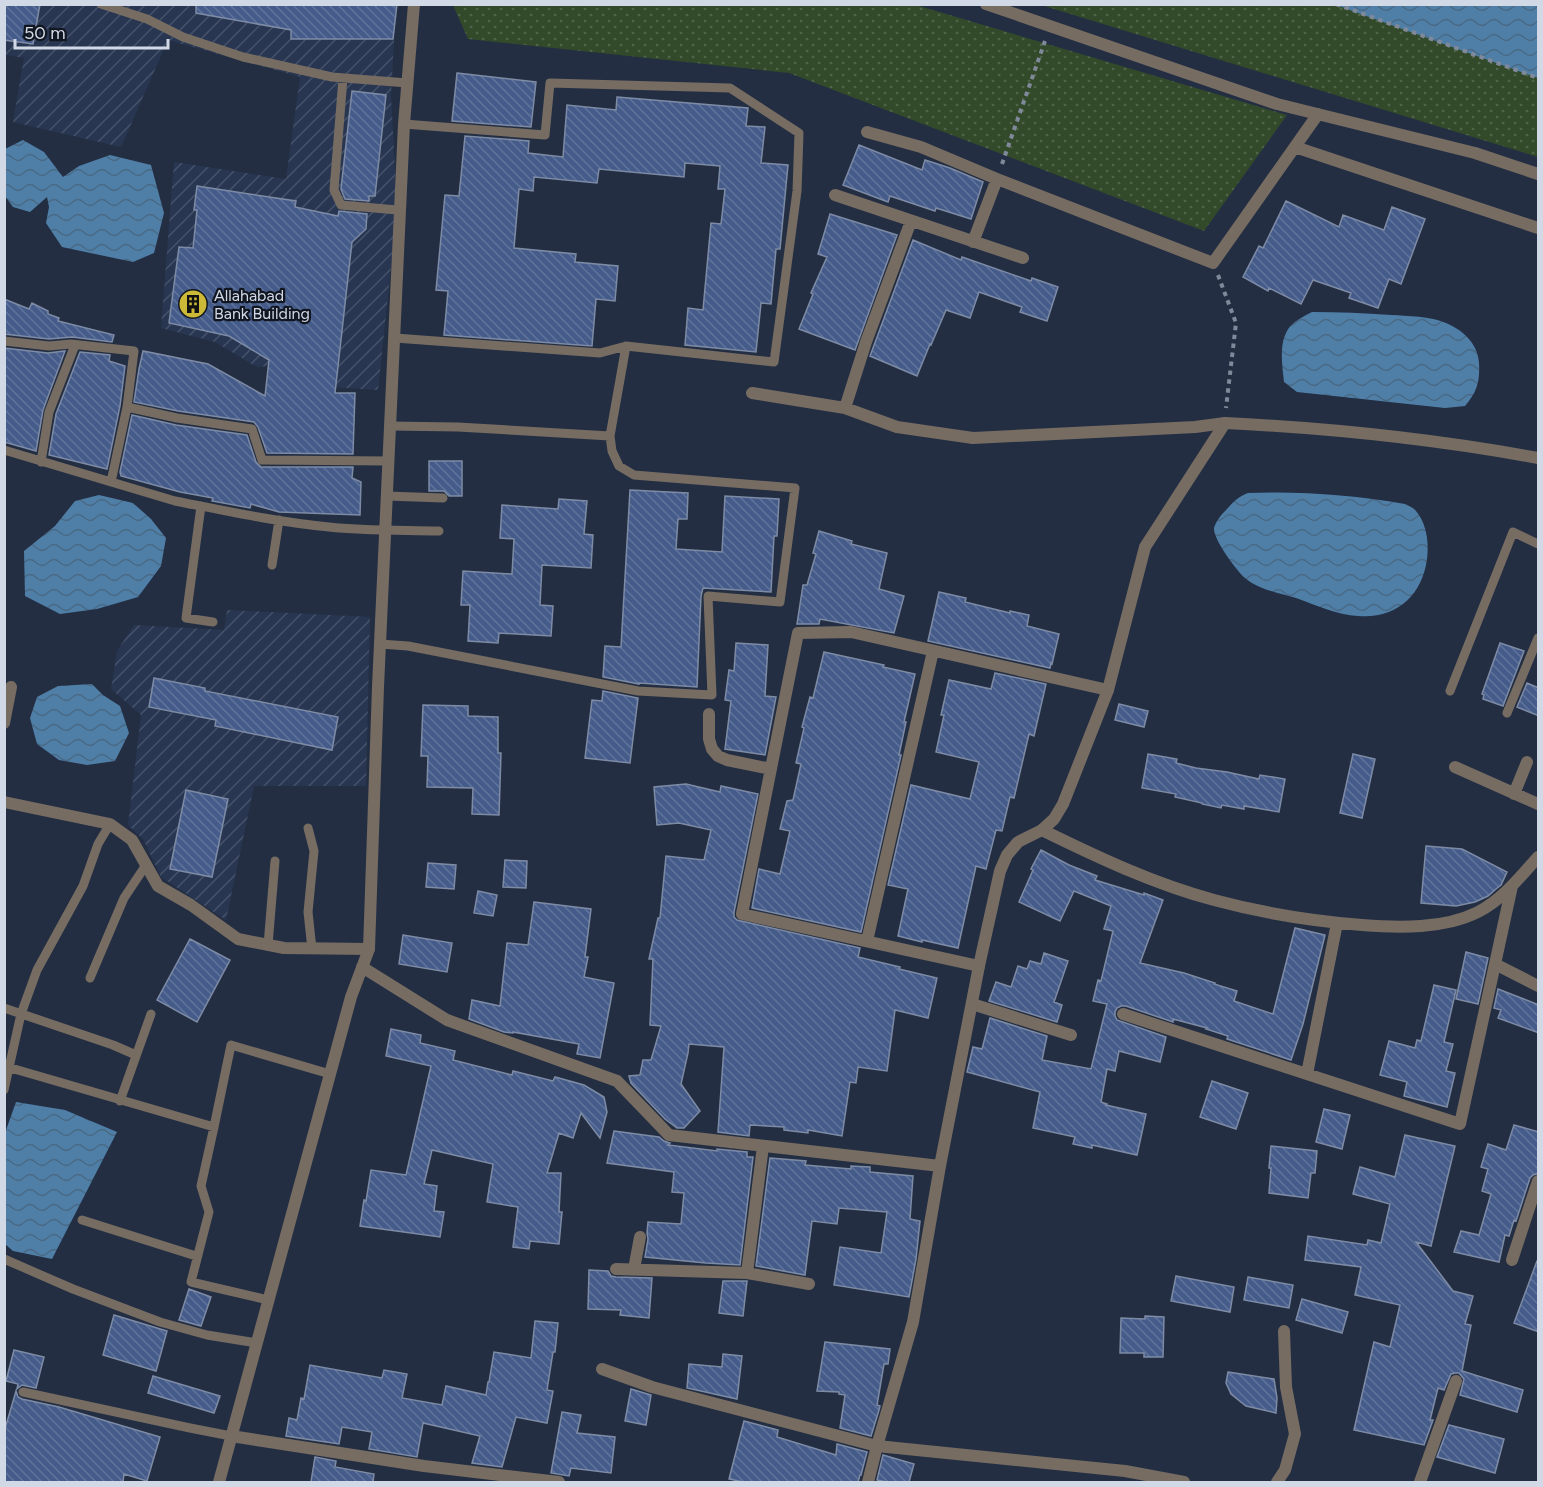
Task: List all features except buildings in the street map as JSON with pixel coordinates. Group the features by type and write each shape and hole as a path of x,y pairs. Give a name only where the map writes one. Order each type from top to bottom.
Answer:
{"street":[{"path":"219,1482 351,997 369,949 380,644 404,124 414,4"},
{"path":"987,4 1277,104 1475,153 1539,174"},
{"path":"867,132 921,147 1214,263 1318,114"},
{"path":"1295,147 1539,228"},
{"path":"973,242 997,179"},
{"path":"835,195 1023,258"},
{"path":"845,408 866,342 911,221"},
{"path":"752,393 845,408 897,428 973,438 1195,427 1225,423 1343,431 1484,448 1539,458"},
{"path":"868,1482 913,1323 940,1166 1000,871 1007,855 1018,842 1042,830 1054,819 1063,804 1108,690 1145,548 1225,423"},
{"path":"979,966 742,914 798,633 851,632 1108,690"},
{"path":"867,941 933,651"},
{"path":"4,723 11,687"},
{"path":"709,714 709,740 718,756 771,769"},
{"path":"1515,794 1527,762"},
{"path":"1455,767 1539,804"},
{"path":"4,802 110,824 132,840 158,886 191,905 238,939 284,948 369,949"},
{"path":"1042,830 1099,857 1213,900 1337,923 1390,927 1454,920 1477,912 1495,902 1539,857"},
{"path":"1123,1014 1460,1124 1512,886"},
{"path":"1307,1074 1337,923"},
{"path":"1495,964 1539,986"},
{"path":"362,968 447,1020 617,1081 669,1135 940,1166"},
{"path":"972,1004 1071,1035"},
{"path":"747,1274 763,1146"},
{"path":"1512,1260 1539,1181"},
{"path":"634,1269 640,1237"},
{"path":"616,1269 747,1274 809,1284"},
{"path":"1277,1482 1286,1470 1295,1434 1286,1387 1284,1331"},
{"path":"602,1369 652,1387 877,1446 1114,1470 1184,1482"},
{"path":"1420,1482 1456,1381"},
{"path":"231,1436 424,1466 559,1482"}],"lane":[{"path":"101,4 147,19 183,37 243,57 332,77 407,83"},
{"path":"343,78 334,190 341,205 401,209"},
{"path":"394,338 600,353 626,346 774,362 797,191 799,133 730,88 550,82 545,135 404,124"},
{"path":"4,341 134,351 127,407 111,482"},
{"path":"41,462 49,412 75,345"},
{"path":"380,644 408,646 638,691 712,694 708,596 780,602 795,488 634,475 619,466 612,451 610,436 626,346"},
{"path":"127,407 177,418 252,429 262,460 389,461"},
{"path":"390,426 610,436"},
{"path":"4,450 175,501 201,506 331,528 439,531"},
{"path":"387,496 443,498"},
{"path":"201,506 186,618 213,622"},
{"path":"272,565 279,520"},
{"path":"1450,691 1513,532 1539,544"},
{"path":"1507,713 1539,638"},
{"path":"4,1090 7,1067 21,1014 37,970 83,885 98,844 110,824"},
{"path":"308,828 314,851 308,912 312,949"},
{"path":"268,945 275,861"},
{"path":"90,978 124,898 146,865"},
{"path":"4,1008 136,1055"},
{"path":"120,1101 151,1014"},
{"path":"268,1300 190,1282 209,1212 201,1186 231,1045 330,1074"},
{"path":"7,1067 214,1127"},
{"path":"82,1220 196,1256"},
{"path":"4,1259 72,1289 160,1323 207,1335 256,1343"},
{"path":"23,1392 231,1436"}],"path":[{"path":"1336,4 1539,78"},
{"path":"997,179 1050,25"},
{"path":"1214,263 1236,323 1225,423"}],"shaded area":[{"path":"5,5 396,5 391,95 397,210 378,390 299,385 298,363 257,367 215,342 161,328 174,162 286,179 300,77 168,40 121,147 13,122 24,58 5,55"},
{"path":"227,610 370,617 366,786 254,786 226,920 161,877 143,839 128,825 141,715 111,689 117,651 134,625 224,630"}],"green space":[{"path":"453,5 916,5 1287,115 1204,231 789,73 468,39"},
{"path":"1041,5 1538,5 1538,157"}],"water":[{"path":"1336,5 1538,5 1538,78"},
{"path":"23,140 44,152 63,177 79,166 110,155 151,165 164,213 154,253 133,262 62,247 46,223 49,207 47,197 30,212 13,207 5,196 5,149"},
{"path":"1312,312 1419,317 1452,326 1468,338 1476,350 1479,370 1475,391 1465,406 1445,408 1297,392 1284,382 1283,342 1289,328"},
{"path":"1248,493 1327,494 1410,506 1423,522 1428,547 1424,572 1419,584 1413,594 1395,609 1372,616 1334,612 1257,585 1245,578 1231,562 1217,539 1214,528 1219,518 1232,504"},
{"path":"99,495 133,503 151,519 166,538 161,566 138,597 97,609 60,614 25,596 24,551 55,526 75,501"},
{"path":"92,684 103,695 120,706 129,733 115,761 87,765 59,760 37,744 30,718 37,697 58,686"},
{"path":"16,1102 65,1110 117,1132 52,1259 13,1251 5,1244 5,1133"}],"place":[{"name":"Allahabad Bank Building","path":"193,304"}]}
